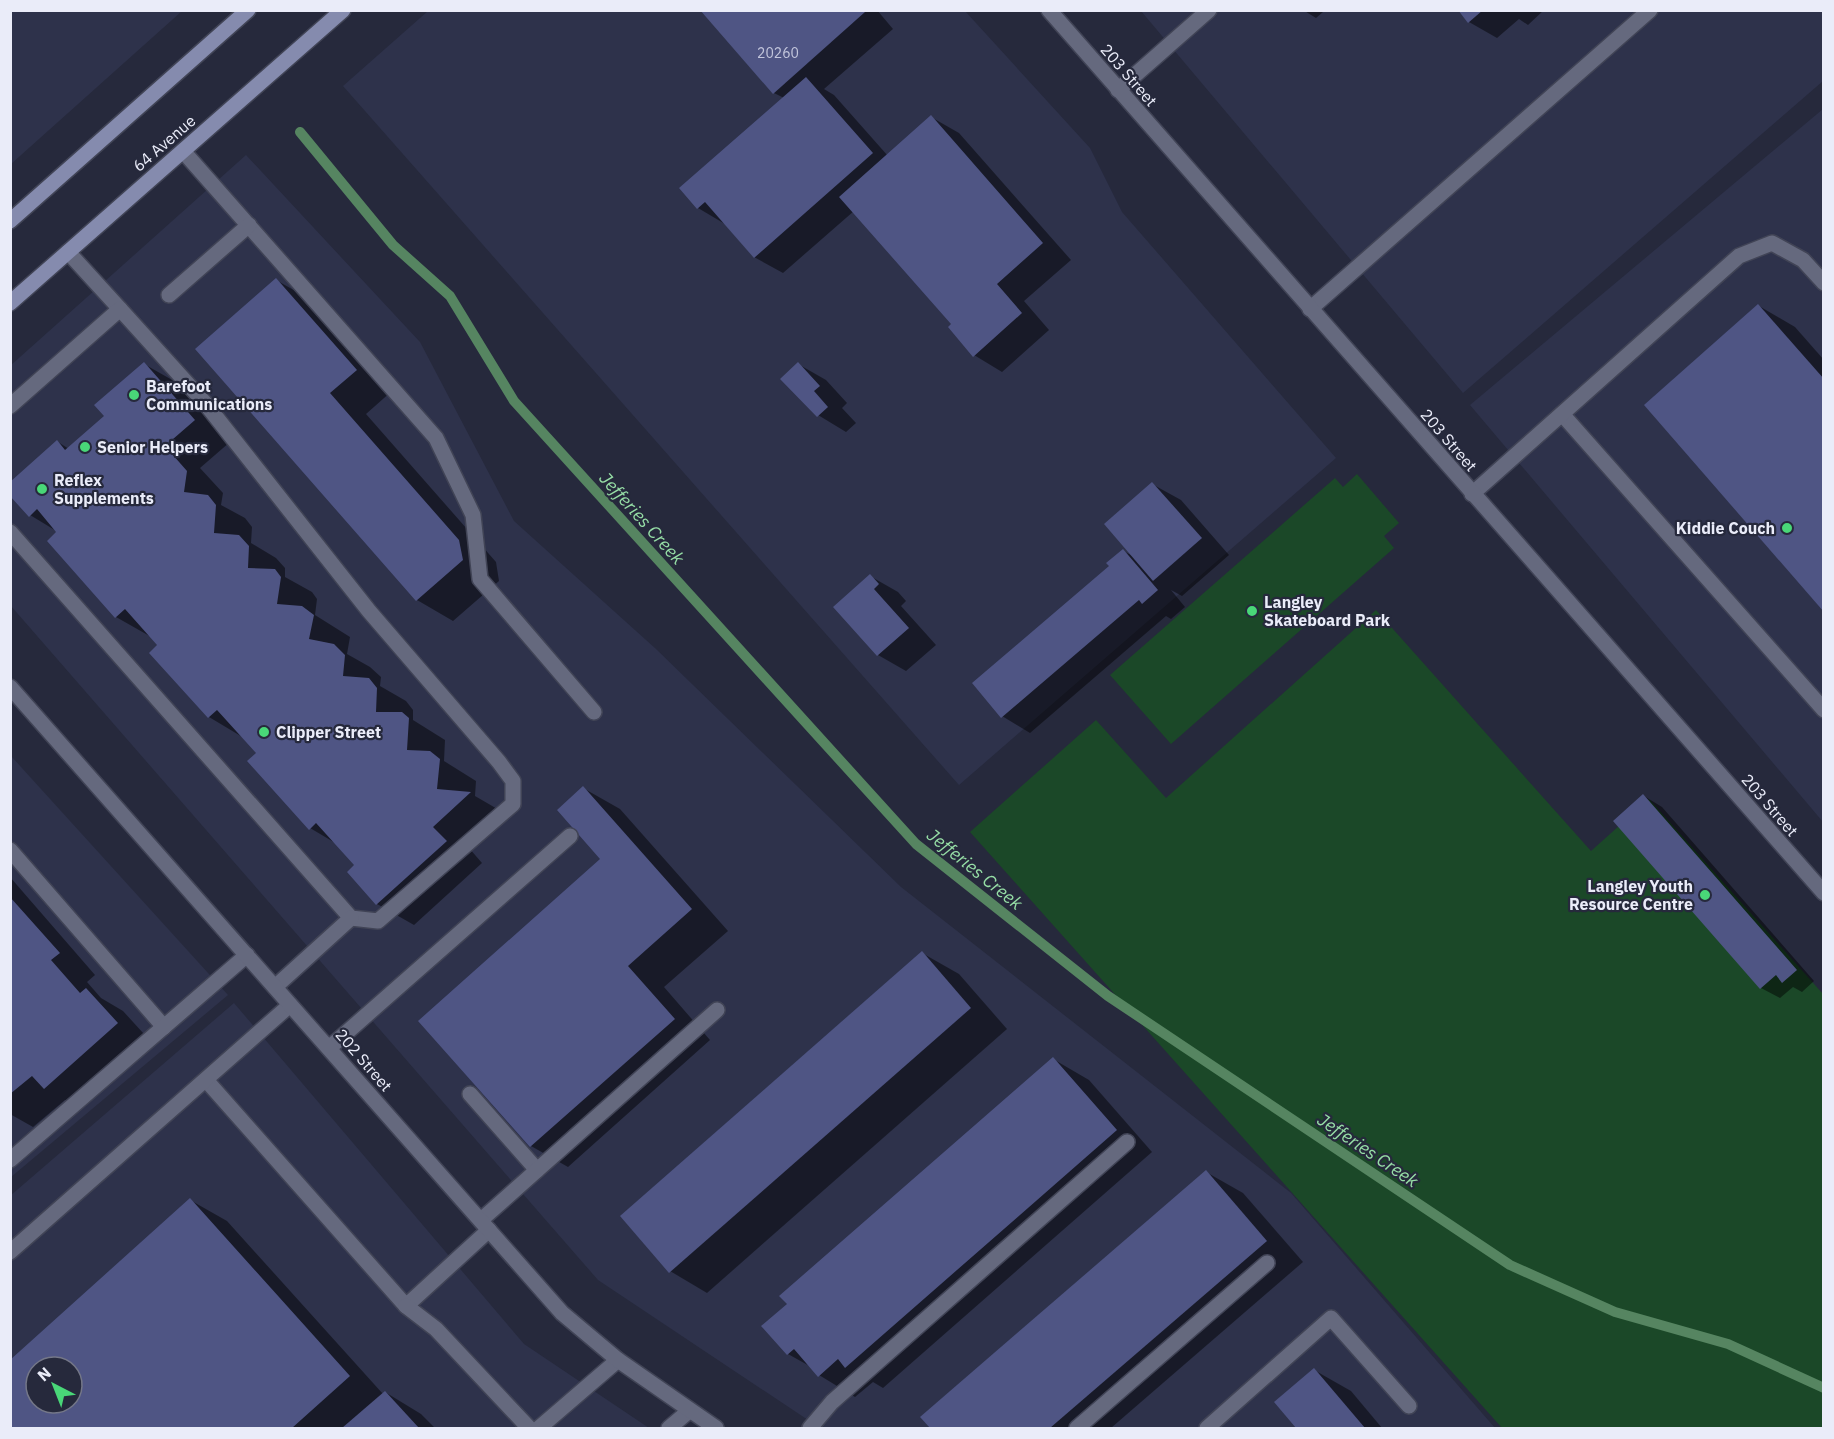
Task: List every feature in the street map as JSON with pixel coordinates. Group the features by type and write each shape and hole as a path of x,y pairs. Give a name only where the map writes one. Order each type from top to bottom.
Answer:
{"main road":[{"path":"10,221 248,10"},
{"name":"64 Avenue","path":"10,303 343,10"}],"street":[{"name":"203 Street","path":"1048,10 1824,893"},
{"path":"1118,90 1209,10"},
{"path":"1310,309 1650,10"},
{"path":"183,151 436,438 473,515 480,579 594,712"},
{"path":"169,295 249,225"},
{"path":"1472,494 1738,256 1772,243 1803,260 1824,283"},
{"path":"10,532 351,918 378,921 513,804 513,781 499,762 369,611 205,403 68,252"},
{"path":"10,406 120,309"},
{"path":"1562,414 1824,710"},
{"name":"202 Street","path":"10,687 562,1313 618,1360 716,1428"},
{"path":"329,1048 570,836"},
{"path":"10,850 164,1027"},
{"path":"275,987 351,918"},
{"path":"10,1160 247,956"},
{"path":"10,1252 290,1005"},
{"path":"406,1306 537,1170 717,1010"},
{"path":"206,1080 406,1306 436,1329 529,1428"},
{"path":"470,1094 537,1170"},
{"path":"810,1428 832,1402 1127,1142"},
{"path":"1077,1428 1267,1263"},
{"path":"1207,1428 1331,1318 1409,1406"},
{"path":"539,1428 618,1360"},
{"path":"669,1428 689,1411"}],"shaded area":[{"path":"11,10 182,10 182,11 11,164"},
{"path":"428,11 965,11 1090,148 1122,212 1336,458 959,785 343,86"},
{"path":"1141,11 1823,11 1823,81 1463,393"},
{"path":"1823,109 1823,822 1470,405"},
{"path":"246,155 420,342 514,521 656,649 901,887 1291,1193 1495,1428 820,1428 598,1280 11,606 10,366"},
{"path":"11,756 228,995 11,1177"},
{"path":"234,1003 524,1344 649,1428 11,1428 10,1196"}],"green space":[{"name":"Langley Skateboard Park","path":"1357,474 1399,523 1384,536 1394,548 1171,744 1110,675 1335,478 1343,487"},
{"path":"1376,610 1591,851 1649,799 1823,994 1823,1428 1502,1428 970,832 1096,720 1166,798"}],"building":[{"path":"700,10 864,10 865,12 773,94"},
{"path":"1458,10 1483,10 1468,23"},
{"path":"806,77 873,153 754,258 705,202 697,209 679,188"},
{"path":"931,115 1043,243 997,284 1022,313 973,357 948,327 951,324 839,197"},
{"path":"276,278 357,370 330,393 459,540 463,560 416,601 195,349"},
{"path":"1758,304 1824,379 1824,612 1644,405"},
{"path":"144,362 195,420 165,446 187,471 184,492 208,495 216,505 214,533 239,535 249,546 248,568 275,569 281,577 277,604 302,606 314,615 309,639 334,644 345,655 343,676 369,678 377,688 376,712 402,712 409,718 407,750 430,751 440,759 437,789 471,792 433,827 447,841 376,905 347,872 354,865 316,823 309,830 247,761 256,753 217,710 208,718 149,653 157,645 125,609 115,618 47,541 56,532 37,509 29,517 10,496 10,482 57,440 65,450 104,416 94,405"},
{"path":"798,362 820,386 814,391 828,407 817,417 780,379"},
{"path":"1152,482 1202,538 1153,581 1104,524"},
{"path":"1123,549 1158,590 1142,604 1139,600 1001,718 972,683 1109,566 1106,563"},
{"path":"870,574 879,584 874,589 909,628 877,656 833,607"},
{"path":"583,786 692,909 628,966 675,1019 530,1147 418,1021 600,859 557,810"},
{"name":"Langley Youth Resource Centre","path":"1643,794 1797,970 1782,983 1776,975 1760,989 1613,821"},
{"path":"10,897 60,953 51,960 80,993 86,988 118,1023 44,1089 32,1076 10,1094"},
{"path":"922,951 971,1008 669,1273 620,1216"},
{"path":"1053,1057 1117,1130 845,1368 838,1359 818,1377 794,1349 787,1355 761,1326 787,1304 779,1296"},
{"path":"1206,1170 1267,1241 1050,1428 930,1428 920,1417"},
{"path":"190,1198 350,1376 292,1428 10,1428 10,1360"},
{"path":"1314,1368 1365,1428 1296,1428 1274,1402"},
{"path":"385,1391 419,1428 342,1428"}],"waterway":[{"name":"Jefferies Creek","path":"300,132 393,245 450,296 514,401 916,844 1108,996 1510,1265 1615,1312 1728,1344 1824,1388"}],"place":[{"name":"Barefoot Communications","path":"134,395"},
{"name":"Senior Helpers","path":"85,447"},
{"name":"Reflex Supplements","path":"42,489"},
{"name":"Kiddie Couch","path":"1787,528"},
{"name":"Langley Skateboard Park","path":"1252,611"},
{"name":"Clipper Street","path":"264,732"},
{"name":"Langley Youth Resource Centre","path":"1705,895"}]}
